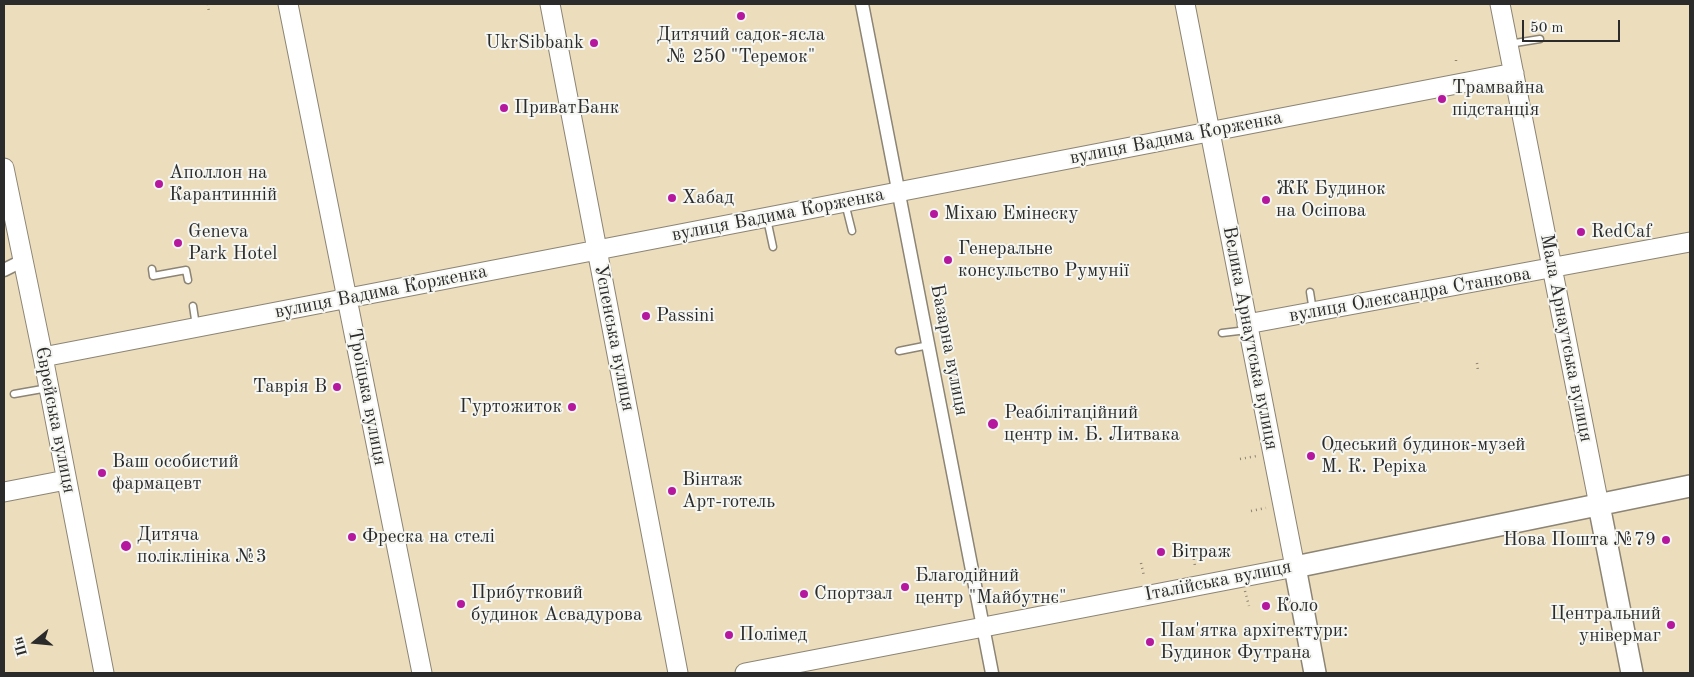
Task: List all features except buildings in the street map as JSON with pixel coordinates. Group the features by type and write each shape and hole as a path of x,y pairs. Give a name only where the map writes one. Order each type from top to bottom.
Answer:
{"main road":[{"name":"Троїцька вулиця","path":"288,4 422,673"},
{"name":"Успенська вулиця","path":"550,4 678,673"},
{"name":"Велика Арнаутська вулиця","path":"1185,4 1315,673"},
{"name":"Мала Арнаутська вулиця","path":"1500,4 1632,673"},
{"name":"вулиця Вадима Корженка","path":"43,357 1514,73"},
{"name":"Єврейська вулиця","path":"4,169 43,357 104,673"},
{"name":"вулиця Олександра Станкова","path":"1248,327 1314,312 1690,242"},
{"path":"4,492 66,480"},
{"name":"Італійська вулиця","path":"745,673 1295,567 1690,486"}],"street":[{"name":"Базарна вулиця","path":"862,4 992,673"},
{"path":"4,270 22,260"}],"lane":[{"path":"1508,45 1540,38"},
{"path":"845,202 852,231"},
{"path":"767,217 773,247"},
{"path":"152,269 154,276 186,270 188,280"},
{"path":"1310,292 1314,312"},
{"path":"193,306 196,328"},
{"path":"1222,333 1248,327"},
{"path":"899,351 929,346"},
{"path":"14,394 49,388"}],"path":[{"path":"208,4 210,13"},
{"path":"1477,363 1478,371"},
{"path":"1240,459 1257,456"},
{"path":"1251,511 1266,508"},
{"path":"1193,554 1195,566"},
{"path":"1141,563 1144,576"},
{"path":"1245,589 1249,606"}],"place":[{"name":"Дитячий садок-ясла № 250 \"Теремок\"","path":"741,16"},
{"name":"UkrSibbank","path":"594,43"},
{"name":"Трамвайна підстанція","path":"1442,99"},
{"name":"ПриватБанк","path":"504,108"},
{"name":"Аполлон на Карантинній","path":"159,184"},
{"name":"Хабад","path":"672,198"},
{"name":"ЖК Будинок на Осіпова","path":"1266,200"},
{"name":"Міхаю Емінеску","path":"934,214"},
{"name":"RedCaf","path":"1581,232"},
{"name":"Geneva Park Hotel","path":"178,243"},
{"name":"Генеральне консульство Румунії","path":"948,260"},
{"name":"Passini","path":"646,316"},
{"name":"Таврія В","path":"337,387"},
{"name":"Гуртожиток","path":"572,407"},
{"name":"Реабілітаційний центр ім. Б. Литвака","path":"993,424"},
{"name":"Одеський будинок-музей М. К. Реріха","path":"1311,456"},
{"name":"Ваш особистий фармацевт","path":"102,473"},
{"name":"Вінтаж Арт-готель","path":"672,491"},
{"name":"Фреска на стелі","path":"352,537"},
{"name":"Нова Пошта №79","path":"1666,540"},
{"name":"Дитяча поліклініка №3","path":"126,546"},
{"name":"Вітраж","path":"1161,552"},
{"name":"Благодійний центр \"Майбутнє\"","path":"905,587"},
{"name":"Спортзал","path":"804,594"},
{"name":"Прибутковий будинок Асвадурова","path":"461,604"},
{"name":"Коло","path":"1266,606"},
{"name":"Центральний універмаг","path":"1671,625"},
{"name":"Полімед","path":"729,635"},
{"name":"Пам'ятка архітектури: Будинок Футрана","path":"1150,642"}]}
